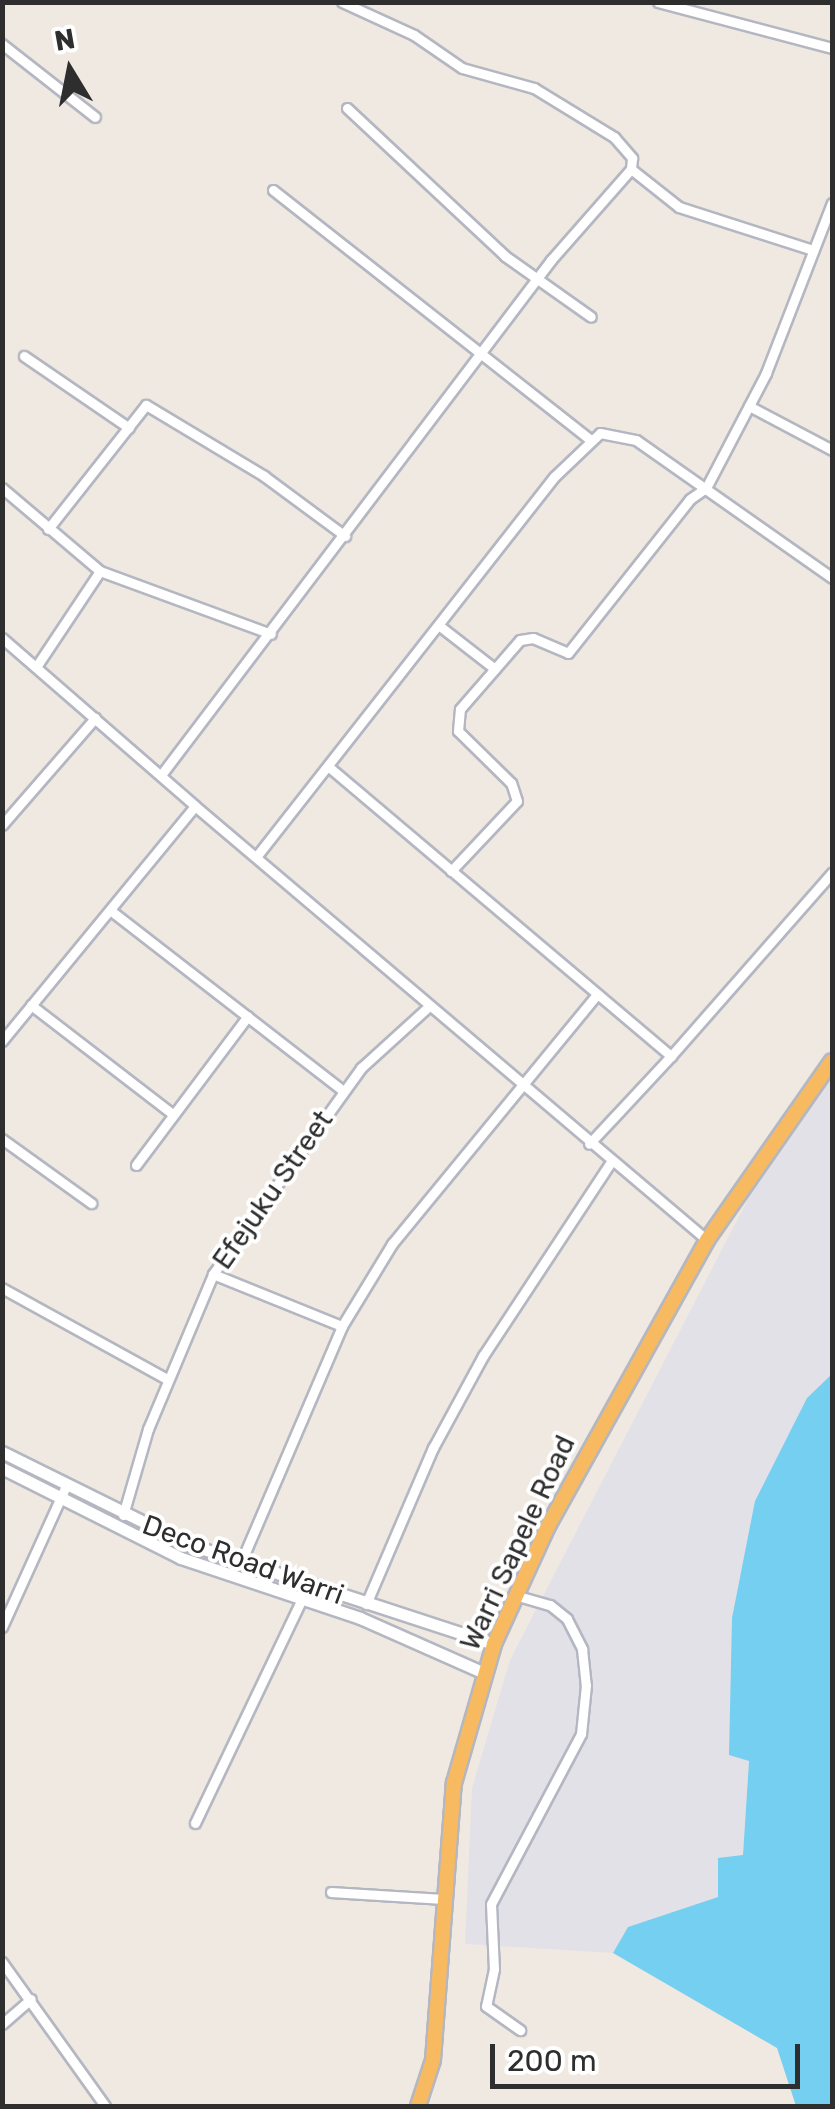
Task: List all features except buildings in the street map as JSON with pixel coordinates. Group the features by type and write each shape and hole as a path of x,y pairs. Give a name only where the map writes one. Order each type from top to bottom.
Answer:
{"highway":[{"name":"Warri Sapele Road","path":"423,2103 433,2060 454,1783 494,1644 548,1526 707,1240 832,1061"}],"main road":[{"name":"Deco Road Warri","path":"2,1452 62,1494 181,1558 430,1644 484,1674"},
{"name":"Deco Road Warri","path":"2,1468 241,1562 366,1606 494,1644"}],"street":[{"path":"342,2 414,35 462,68 534,88 625,146 632,169 679,207 812,250"},
{"path":"658,2 832,48"},
{"path":"2,44 95,117"},
{"path":"347,108 536,280 591,318"},
{"path":"161,776 536,280 632,169"},
{"path":"273,190 589,440"},
{"path":"451,871 517,802 511,783 458,731 460,710 520,640 533,638 568,652 690,499 706,488 749,406 832,204"},
{"path":"24,356 129,428"},
{"path":"749,406 832,450"},
{"path":"48,529 141,408 154,408 345,536"},
{"path":"256,857 589,440 618,433 636,440 832,578"},
{"path":"2,488 100,572 271,634"},
{"path":"36,667 100,572"},
{"path":"441,627 496,668"},
{"path":"2,638 521,1087 707,1240"},
{"path":"2,825 95,718"},
{"path":"329,767 671,1056"},
{"path":"2,1041 195,806"},
{"path":"590,1144 832,873"},
{"path":"110,910 343,1091"},
{"path":"241,1562 342,1326 392,1244 597,994"},
{"path":"32,1006 171,1113"},
{"name":"Efejuku Street","path":"123,1515 167,1379 213,1274 343,1091 428,1007"},
{"path":"136,1166 171,1113 248,1016"},
{"path":"2,1139 91,1202"},
{"path":"366,1606 426,1465 483,1356 610,1162"},
{"path":"213,1274 342,1326"},
{"path":"2,1288 167,1379"},
{"path":"2,1626 62,1494"},
{"path":"518,1596 550,1605 567,1618 582,1649 586,1685 582,1734 492,1904 496,1942 486,2006 520,2030"},
{"path":"195,1823 302,1599"},
{"path":"331,1892 443,1898"},
{"path":"2,1962 31,1998 102,2105"},
{"path":"2,2024 31,1998"}],"shaded area":[{"path":"832,1078 832,1374 807,1398 749,1760 743,1856 718,1897 628,1927 613,1953 465,1944 472,1788 510,1660 750,1195"}],"water":[{"path":"832,1374 832,2106 796,2106 777,2048 613,1953 628,1927 718,1897 718,1858 743,1855 749,1761 729,1755 732,1618 755,1501 807,1398"}]}
